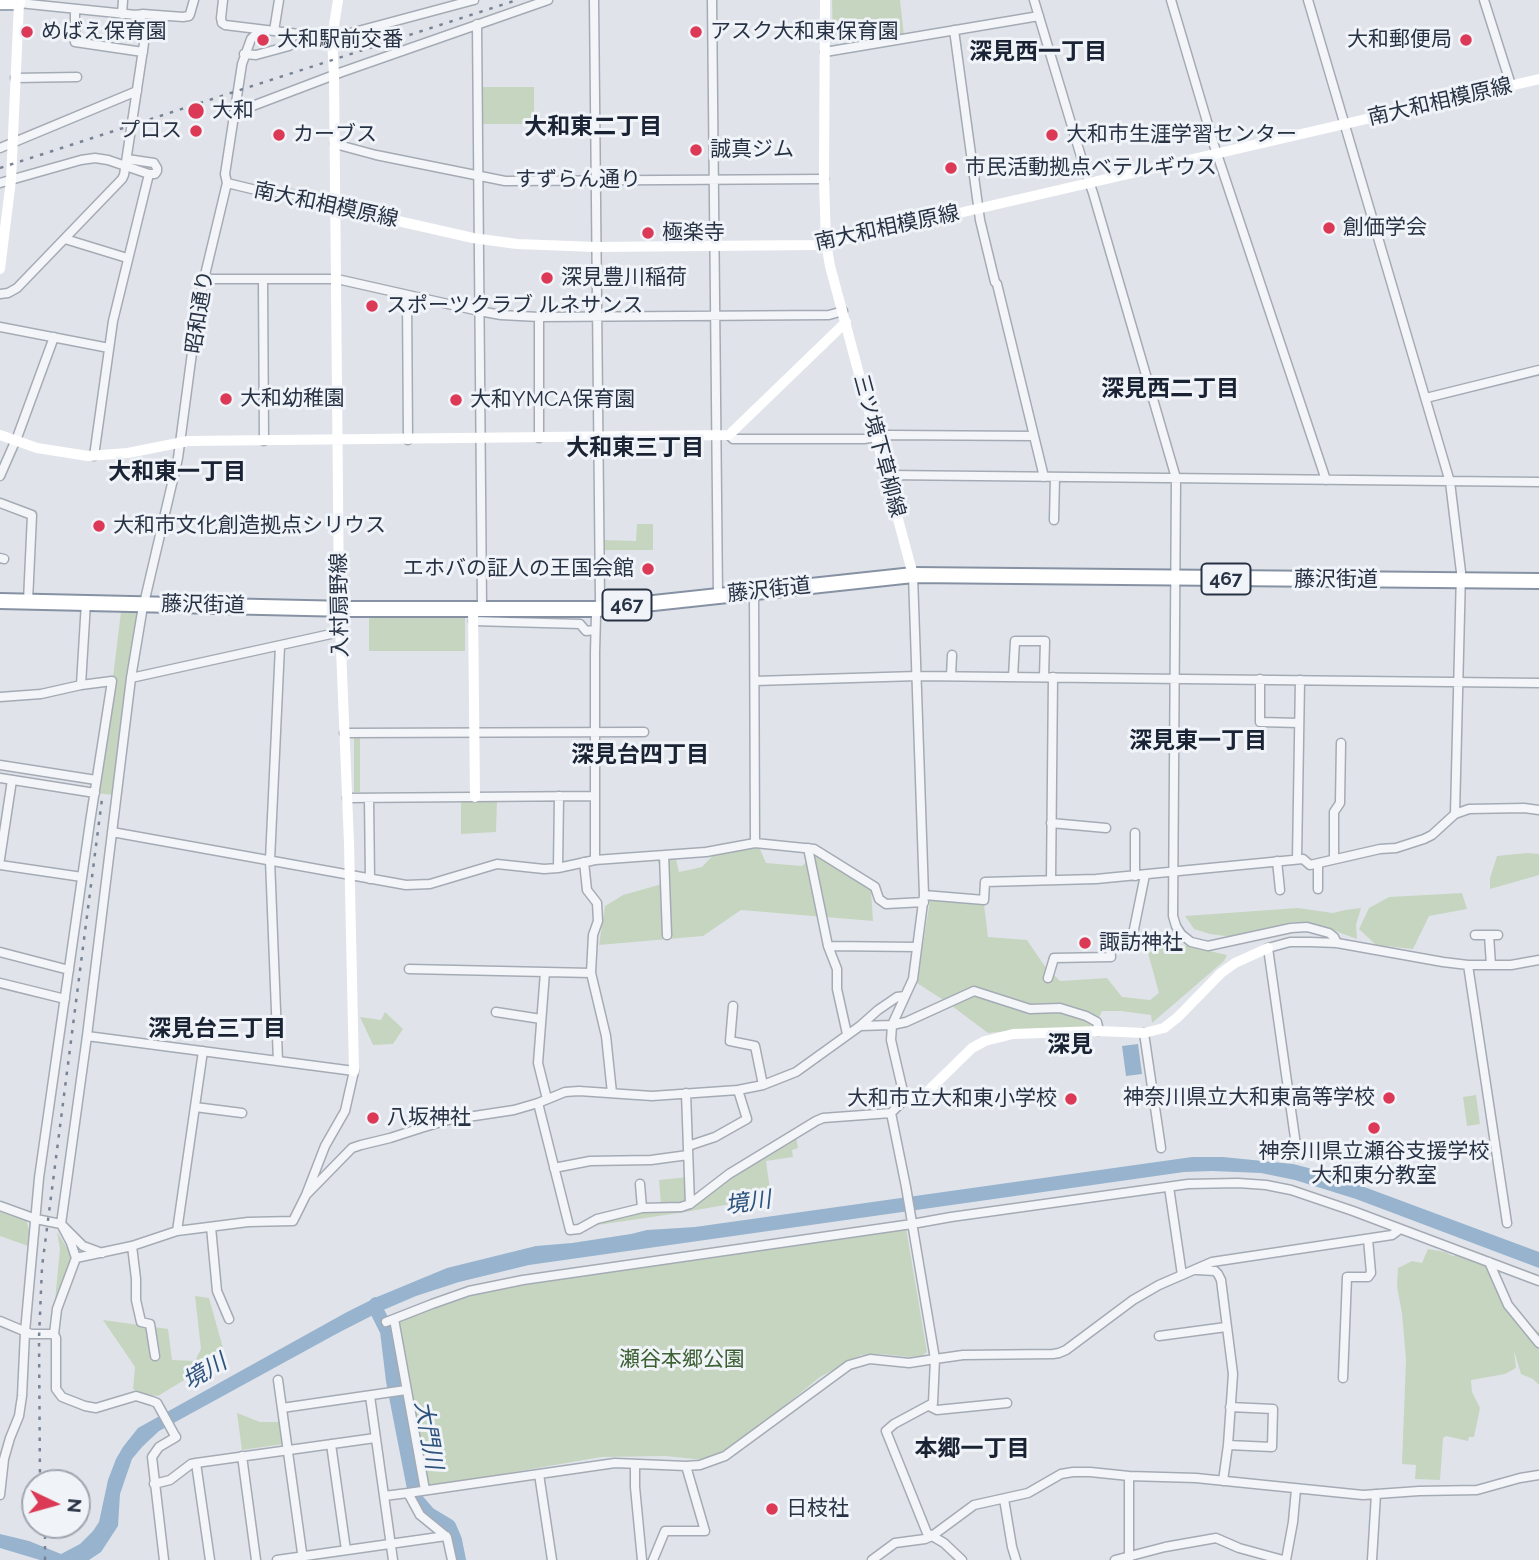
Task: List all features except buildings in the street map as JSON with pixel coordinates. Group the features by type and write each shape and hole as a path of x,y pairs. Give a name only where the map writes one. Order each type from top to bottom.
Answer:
{"highway":[{"name":"藤沢街道","path":"0,601 476,613 598,609 913,575 1539,581"}],"main road":[{"path":"0,3 19,1"}],"street":[{"path":"122,14 123,0"},
{"path":"0,269 6,181 12,143 19,1 122,14 187,17 194,0"},
{"path":"223,0 222,23 225,25 332,38 474,0"},
{"path":"274,32 279,0"},
{"name":"入村扇野線","path":"338,0 332,38 340,632 354,1071"},
{"path":"234,113 548,0"},
{"path":"594,0 600,601 595,630 595,860"},
{"path":"712,0 718,596"},
{"name":"三ツ境下草柳線","path":"825,0 826,243 913,575 924,899 913,979 892,1025"},
{"path":"1034,0 1176,478 1173,872 1173,916 1176,926 1191,942 1208,946 1307,927 1329,933 1337,943"},
{"path":"1171,0 1217,153 1326,480"},
{"path":"1308,0 1450,482 1461,580 1455,814"},
{"path":"1484,0 1511,85"},
{"path":"75,9 75,42 142,52"},
{"path":"0,294 17,288 120,183 124,175 146,27 144,21 136,15"},
{"path":"825,52 1039,16"},
{"path":"475,797 481,438 477,24"},
{"path":"263,30 251,39 244,54 256,55 289,46 293,34"},
{"path":"954,30 978,209 1044,477"},
{"name":"昭和通り","path":"61,1224 131,678 144,604 181,442 204,279 228,183 225,174 244,54"},
{"path":"15,78 77,77"},
{"name":"南大和相模原線","path":"228,183 310,198 336,207 479,239 551,246 597,247 803,245 826,243 978,209 1539,79"},
{"path":"0,148 137,92"},
{"name":"すずらん通り","path":"335,144 505,181 824,179"},
{"path":"6,181 88,159 156,165 158,171 149,174 127,258 113,321 94,456"},
{"path":"65,239 127,258"},
{"path":"204,279 337,279 501,315 844,316"},
{"path":"263,279 264,441"},
{"path":"407,295 408,440"},
{"path":"0,435 54,452 94,456 128,453 181,442 729,435 844,316"},
{"path":"539,317 539,438"},
{"path":"0,327 109,348"},
{"path":"0,476 54,337"},
{"path":"1426,398 1539,370"},
{"path":"729,435 733,439 864,439 889,435 1034,436"},
{"path":"887,475 1539,482"},
{"path":"1054,520 1055,477"},
{"path":"0,503 32,514 28,601"},
{"path":"754,592 755,843"},
{"path":"81,685 86,602"},
{"path":"476,613 580,624 586,631 595,630"},
{"path":"131,678 340,632"},
{"path":"1013,677 1015,641 1045,641 1051,880"},
{"path":"278,1061 270,860 280,646"},
{"path":"951,676 952,655"},
{"path":"755,681 951,676 1539,682"},
{"path":"1260,679 1260,722 1299,723"},
{"path":"1297,859 1300,680"},
{"path":"0,697 41,694 112,681 39,1178 21,1406 4,1459 0,1494"},
{"path":"344,733 644,732"},
{"path":"1334,859 1335,812 1340,803 1341,743"},
{"path":"0,765 96,780"},
{"path":"0,778 95,793"},
{"path":"0,859 12,780"},
{"path":"558,868 559,796"},
{"path":"347,799 596,796"},
{"path":"369,798 370,879"},
{"path":"112,832 406,885 430,884 497,864 558,868 595,860 706,852 755,843 814,849 875,887 879,900 886,904 924,899 984,900 985,882 1096,879 1297,859 1303,859 1310,865 1318,864 1380,849 1396,848 1424,839 1455,814 1469,808 1539,810"},
{"path":"1051,823 1106,828"},
{"path":"1048,978 1054,958 1111,957 1109,940 1133,934 1140,875 1135,833"},
{"path":"808,848 828,946 837,970 837,989 847,1034"},
{"path":"664,855 667,935"},
{"path":"1277,861 1279,890"},
{"path":"584,862 587,890 597,903 598,921 593,935 591,972 606,1036 612,1093"},
{"path":"1318,864 1318,889"},
{"path":"0,865 82,877"},
{"path":"1475,935 1494,935 1491,965"},
{"path":"904,1096 917,1097 926,1093 957,1060 980,1043 1013,1034 1153,1032 1172,1023 1221,973 1235,964 1268,948 1300,941 1337,943 1468,965 1511,965 1539,960"},
{"path":"828,946 916,947"},
{"path":"1268,948 1296,1145"},
{"path":"0,952 69,970"},
{"path":"1468,965 1507,1223"},
{"path":"409,969 591,972"},
{"path":"545,972 538,1063 547,1099"},
{"path":"0,983 65,999"},
{"path":"860,1026 906,1022 974,991 1030,1009 1060,1008 1086,1016 1097,1022 1099,1031"},
{"path":"306,1195 352,1148 448,1120 514,1110 565,1092 652,1096 738,1090 763,1084 796,1072 878,1010 897,997 905,996"},
{"path":"733,1006 730,1041 755,1046 763,1084"},
{"path":"496,1012 541,1019"},
{"path":"538,1103 570,1230 579,1229 597,1219 642,1208 681,1207 690,1204 729,1174 816,1121 823,1118 891,1113 903,1101 904,1096 891,1040 892,1025"},
{"path":"1144,1033 1161,1148"},
{"path":"76,1258 103,1254 177,1231 247,1222 293,1221 325,1146 345,1111 354,1071 87,1036"},
{"path":"177,1231 203,1051"},
{"path":"554,1168 590,1161 651,1160 688,1151 747,1119 738,1090"},
{"path":"686,1093 690,1204"},
{"path":"195,1107 242,1114"},
{"path":"891,1113 935,1359 933,1404 894,1424 887,1431 928,1533 954,1551 961,1560"},
{"path":"452,1560 446,1536 420,1515 390,1321 469,1292 523,1280 951,1217 1188,1184 1238,1183 1291,1190 1539,1281"},
{"path":"640,1184 642,1208"},
{"path":"1169,1187 1182,1275"},
{"path":"0,1206 36,1219 61,1224 83,1246 103,1254"},
{"path":"61,1224 76,1258 57,1309 54,1334 56,1389 62,1397 96,1408 136,1396 158,1403 176,1437 159,1447 152,1457 164,1560"},
{"path":"211,1227 216,1291 229,1319"},
{"path":"384,1496 607,1464 700,1465 725,1456 849,1365 870,1359 909,1363 963,1355 1059,1353 1133,1300 1159,1285 1212,1262 1391,1235 1400,1229"},
{"path":"1343,1378 1347,1277 1368,1277 1371,1273 1368,1239"},
{"path":"132,1246 136,1300 141,1322 150,1324 155,1356"},
{"path":"1489,1262 1508,1305 1539,1343"},
{"path":"1194,1270 1215,1271 1221,1280 1233,1374 1223,1481"},
{"path":"0,1321 31,1334 54,1334"},
{"path":"1159,1336 1226,1327"},
{"path":"278,1380 302,1558"},
{"path":"282,1408 400,1391"},
{"path":"370,1395 393,1560"},
{"path":"929,1406 937,1410 1007,1403"},
{"path":"1228,1445 1272,1447 1273,1409 1230,1407"},
{"path":"154,1485 170,1480 196,1463 376,1437"},
{"path":"331,1444 346,1550"},
{"path":"242,1456 256,1560"},
{"path":"196,1463 210,1560"},
{"path":"635,1464 642,1560"},
{"path":"653,1560 665,1531 705,1531 686,1466"},
{"path":"872,1560 895,1543 932,1536 974,1505 1028,1493 1061,1474 1073,1472 1163,1476 1354,1495 1477,1490 1539,1475"},
{"path":"539,1474 552,1560"},
{"path":"1129,1476 1129,1559"},
{"path":"1115,1560 1216,1538 1239,1549 1284,1560 1296,1489"},
{"path":"1372,1560 1376,1494"},
{"path":"1004,1499 1016,1560"},
{"path":"277,1560 446,1536"}],"green space":[{"path":"832,0 900,0 904,36 833,41"},
{"path":"481,87 534,87 534,124 481,124"},
{"path":"637,524 653,524 653,550 603,550 603,540 636,541"},
{"path":"121,612 137,613 113,795 97,793 116,677 113,677"},
{"path":"369,617 465,617 465,651 369,651"},
{"path":"354,736 360,737 360,792 354,792"},
{"path":"461,801 497,801 496,832 461,834"},
{"path":"759,847 766,863 802,866 815,854 871,890 873,921 741,910 703,936 599,945 605,906 623,895 662,884 658,861 676,859 679,872 702,867 715,853"},
{"path":"1539,854 1539,875 1490,889 1490,878 1497,856"},
{"path":"1462,893 1467,909 1429,916 1413,949 1376,945 1359,929 1369,908 1389,897"},
{"path":"930,900 984,904 988,937 1027,940 1044,965 1060,981 1107,978 1122,997 1150,1000 1159,993 1148,953 1170,942 1227,955 1224,961 1152,1023 1151,1015 1102,1011 1094,1028 1040,1028 988,1033 917,983"},
{"path":"1298,908 1333,913 1361,908 1356,925 1357,939 1327,928 1293,922 1233,937 1210,934 1194,929 1185,916"},
{"path":"385,1012 403,1029 393,1044 373,1045 360,1017 381,1020"},
{"path":"1476,1095 1480,1124 1467,1126 1463,1097"},
{"path":"796,1137 798,1148 792,1150 793,1157 766,1161 771,1197 679,1213 591,1226 644,1210 680,1212 694,1206"},
{"path":"688,1177 690,1199 680,1204 661,1205 659,1180"},
{"path":"0,1212 26,1220 31,1236 28,1246 0,1236"},
{"name":"瀬谷本郷公園","path":"906,1228 927,1352 922,1356 861,1355 820,1377 756,1429 704,1460 665,1456 601,1457 428,1487 397,1322 463,1297 518,1286"},
{"path":"57,1232 72,1256 55,1301 60,1249"},
{"path":"1428,1249 1453,1256 1469,1250 1484,1254 1495,1285 1511,1313 1539,1332 1539,1385 1521,1374 1514,1351 1516,1368 1505,1374 1471,1380 1472,1392 1480,1408 1474,1437 1469,1437 1468,1441 1446,1436 1443,1438 1440,1480 1415,1479 1416,1465 1402,1464 1406,1360 1397,1287 1398,1268 1412,1261 1422,1263"},
{"path":"195,1296 209,1298 225,1355 158,1396 139,1393 133,1389 135,1367 103,1320 168,1329 172,1360 195,1361 201,1349"},
{"path":"237,1413 260,1422 281,1422 284,1444 242,1450"}],"water":[{"path":"1138,1044 1142,1074 1126,1076 1122,1046"},
{"path":"1192,1157 1223,1157 1293,1164 1324,1172 1539,1252 1539,1268 1356,1199 1295,1180 1261,1173 1212,1171 1184,1172 529,1265 459,1282 381,1311 159,1431 132,1459 120,1494 118,1526 101,1552 89,1560 40,1560 0,1548 0,1534 29,1541 61,1554 85,1539 91,1539 91,1533 99,1522 108,1480 116,1459 138,1428 377,1297 447,1268 536,1246 572,1243 647,1230 695,1227"}],"waterway":[{"name":"大門川","path":"376,1304 387,1331 393,1381 416,1499 429,1514 449,1526 459,1560"}],"railway":[{"path":"0,168 517,0"},
{"path":"40,1469 39,1338 42,1267 102,799"},
{"path":"45,1539 45,1560"}],"place":[{"name":"めばえ保育園","path":"27,32"},
{"name":"アスク大和東保育園","path":"696,32"},
{"name":"大和駅前交番","path":"263,40"},
{"name":"大和郵便局","path":"1466,40"},
{"name":"大和","path":"196,111"},
{"name":"プロス","path":"196,131"},
{"name":"カーブス","path":"279,135"},
{"name":"大和市生涯学習センター","path":"1052,135"},
{"name":"誠真ジム","path":"696,150"},
{"name":"市民活動拠点ベテルギウス","path":"951,168"},
{"name":"創価学会","path":"1329,228"},
{"name":"極楽寺","path":"648,233"},
{"name":"深見豊川稲荷","path":"547,278"},
{"name":"スポーツクラブ ルネサンス","path":"372,306"},
{"name":"大和幼稚園","path":"226,399"},
{"name":"大和YMCA保育園","path":"456,400"},
{"name":"大和市文化創造拠点シリウス","path":"99,526"},
{"name":"エホバの証人の王国会館","path":"648,569"},
{"name":"諏訪神社","path":"1085,943"},
{"name":"神奈川県立大和東高等学校","path":"1389,1098"},
{"name":"大和市立大和東小学校","path":"1071,1099"},
{"name":"八坂神社","path":"373,1118"},
{"name":"神奈川県立瀬谷支援学校 大和東分教室","path":"1374,1128"},
{"name":"日枝社","path":"772,1509"}],"district":[{"name":"深見西一丁目","path":"1038,52"},
{"name":"大和東二丁目","path":"593,127"},
{"name":"深見西二丁目","path":"1170,389"},
{"name":"大和東三丁目","path":"635,448"},
{"name":"大和東一丁目","path":"177,472"},
{"name":"深見東一丁目","path":"1198,741"},
{"name":"深見台四丁目","path":"640,755"},
{"name":"深見台三丁目","path":"217,1029"},
{"name":"深見","path":"1070,1045"},
{"name":"本郷一丁目","path":"972,1449"}],"water label":[{"name":"境川","path":"748,1203"},
{"name":"境川","path":"205,1372"}]}
